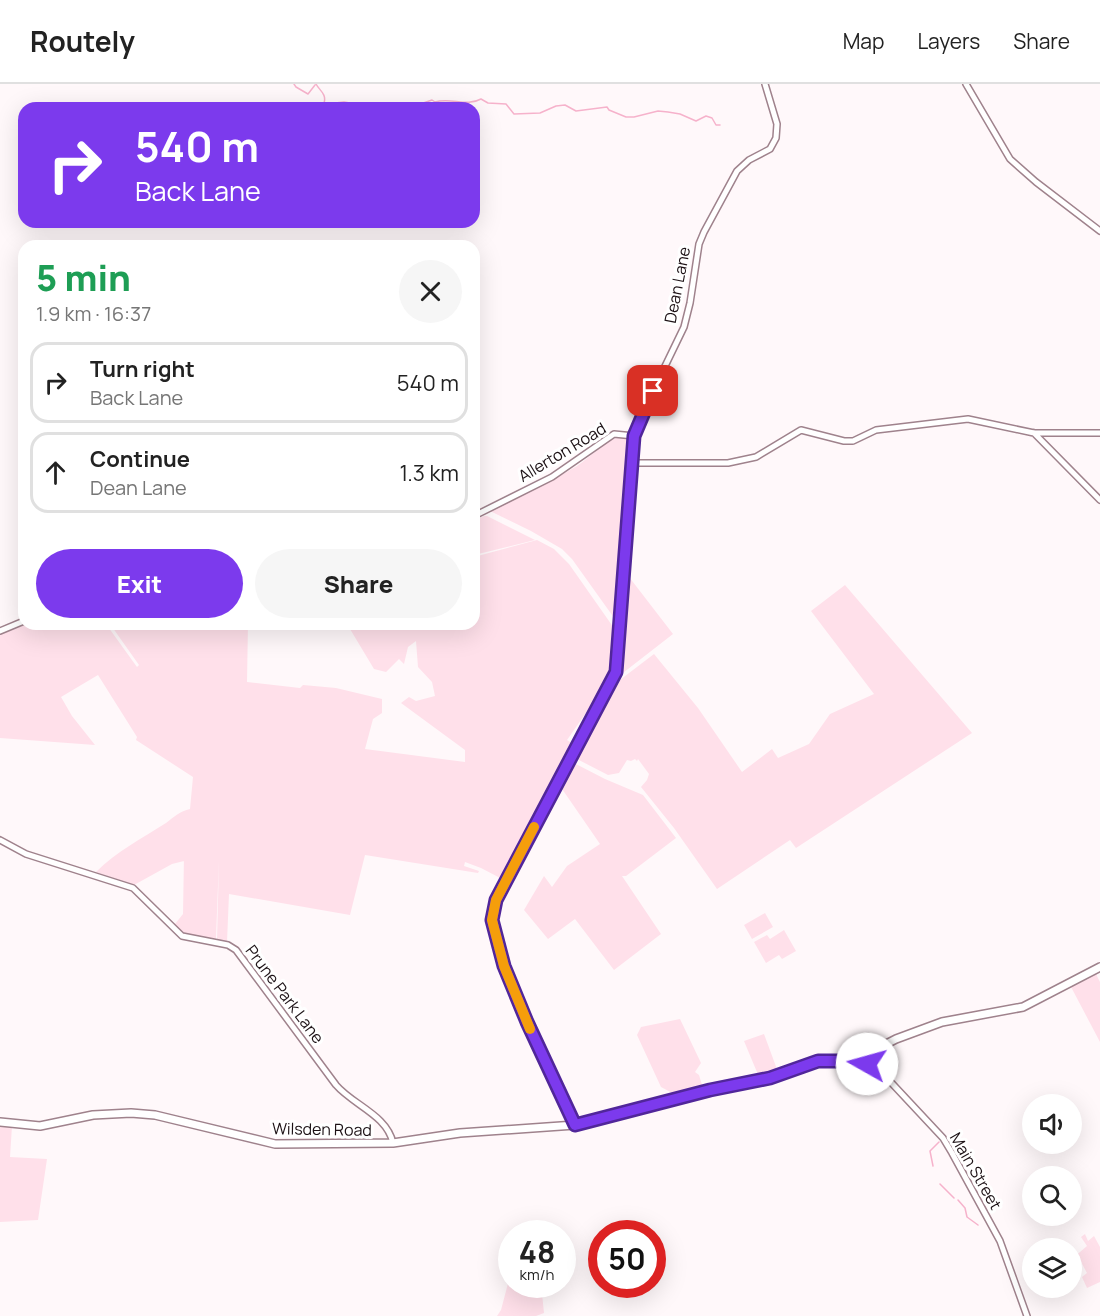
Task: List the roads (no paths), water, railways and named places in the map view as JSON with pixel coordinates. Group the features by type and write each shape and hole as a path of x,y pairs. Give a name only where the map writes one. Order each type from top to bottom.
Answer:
{"main road":[{"path":"865,1060 896,1039 942,1023 1023,1007 1100,967"},
{"name":"Wilsden Road","path":"0,1122 40,1126 93,1115 131,1113 155,1115 275,1144 393,1143 460,1133 575,1125 710,1090 770,1078 818,1061 852,1061 863,1067 865,1060"},
{"path":"852,1061 854,1073"}],"street":[{"name":"Dean Lane","path":"575,1125 527,1022 504,966 492,920 496,900 616,672 634,436 684,327 699,244 704,232 737,171 749,160 764,154 774,144 778,131 765,84"},
{"path":"966,84 1010,159 1100,231"},
{"path":"631,462 728,464 756,458 801,430 844,441 853,441 876,430 968,419 1034,433 1100,433"},
{"path":"1034,433 1100,500"},
{"name":"Allerton Road","path":"480,513 552,477 614,434 634,436"},
{"path":"0,631 18,624"},
{"name":"Prune Park Lane","path":"0,840 26,854 133,888 182,936 228,945 236,950 336,1085 352,1101 379,1119 392,1137 393,1143"},
{"name":"Main Street","path":"865,1060 886,1077 943,1138 1000,1241 1027,1316"}],"waterway":[{"path":"294,84 308,94 315,85"},
{"path":"316,84 324,95 324,102"},
{"path":"470,102 481,99 488,103 506,104 514,114 540,113 565,105 576,111 607,107 626,117 658,111 680,114 696,121 706,116 712,118 716,125 720,125"},
{"path":"426,102 432,100 435,102"},
{"path":"435,102 470,102"},
{"path":"933,1166 930,1151 939,1142"},
{"path":"940,1184 954,1198"},
{"path":"958,1200 965,1208 967,1217 978,1225"}]}
